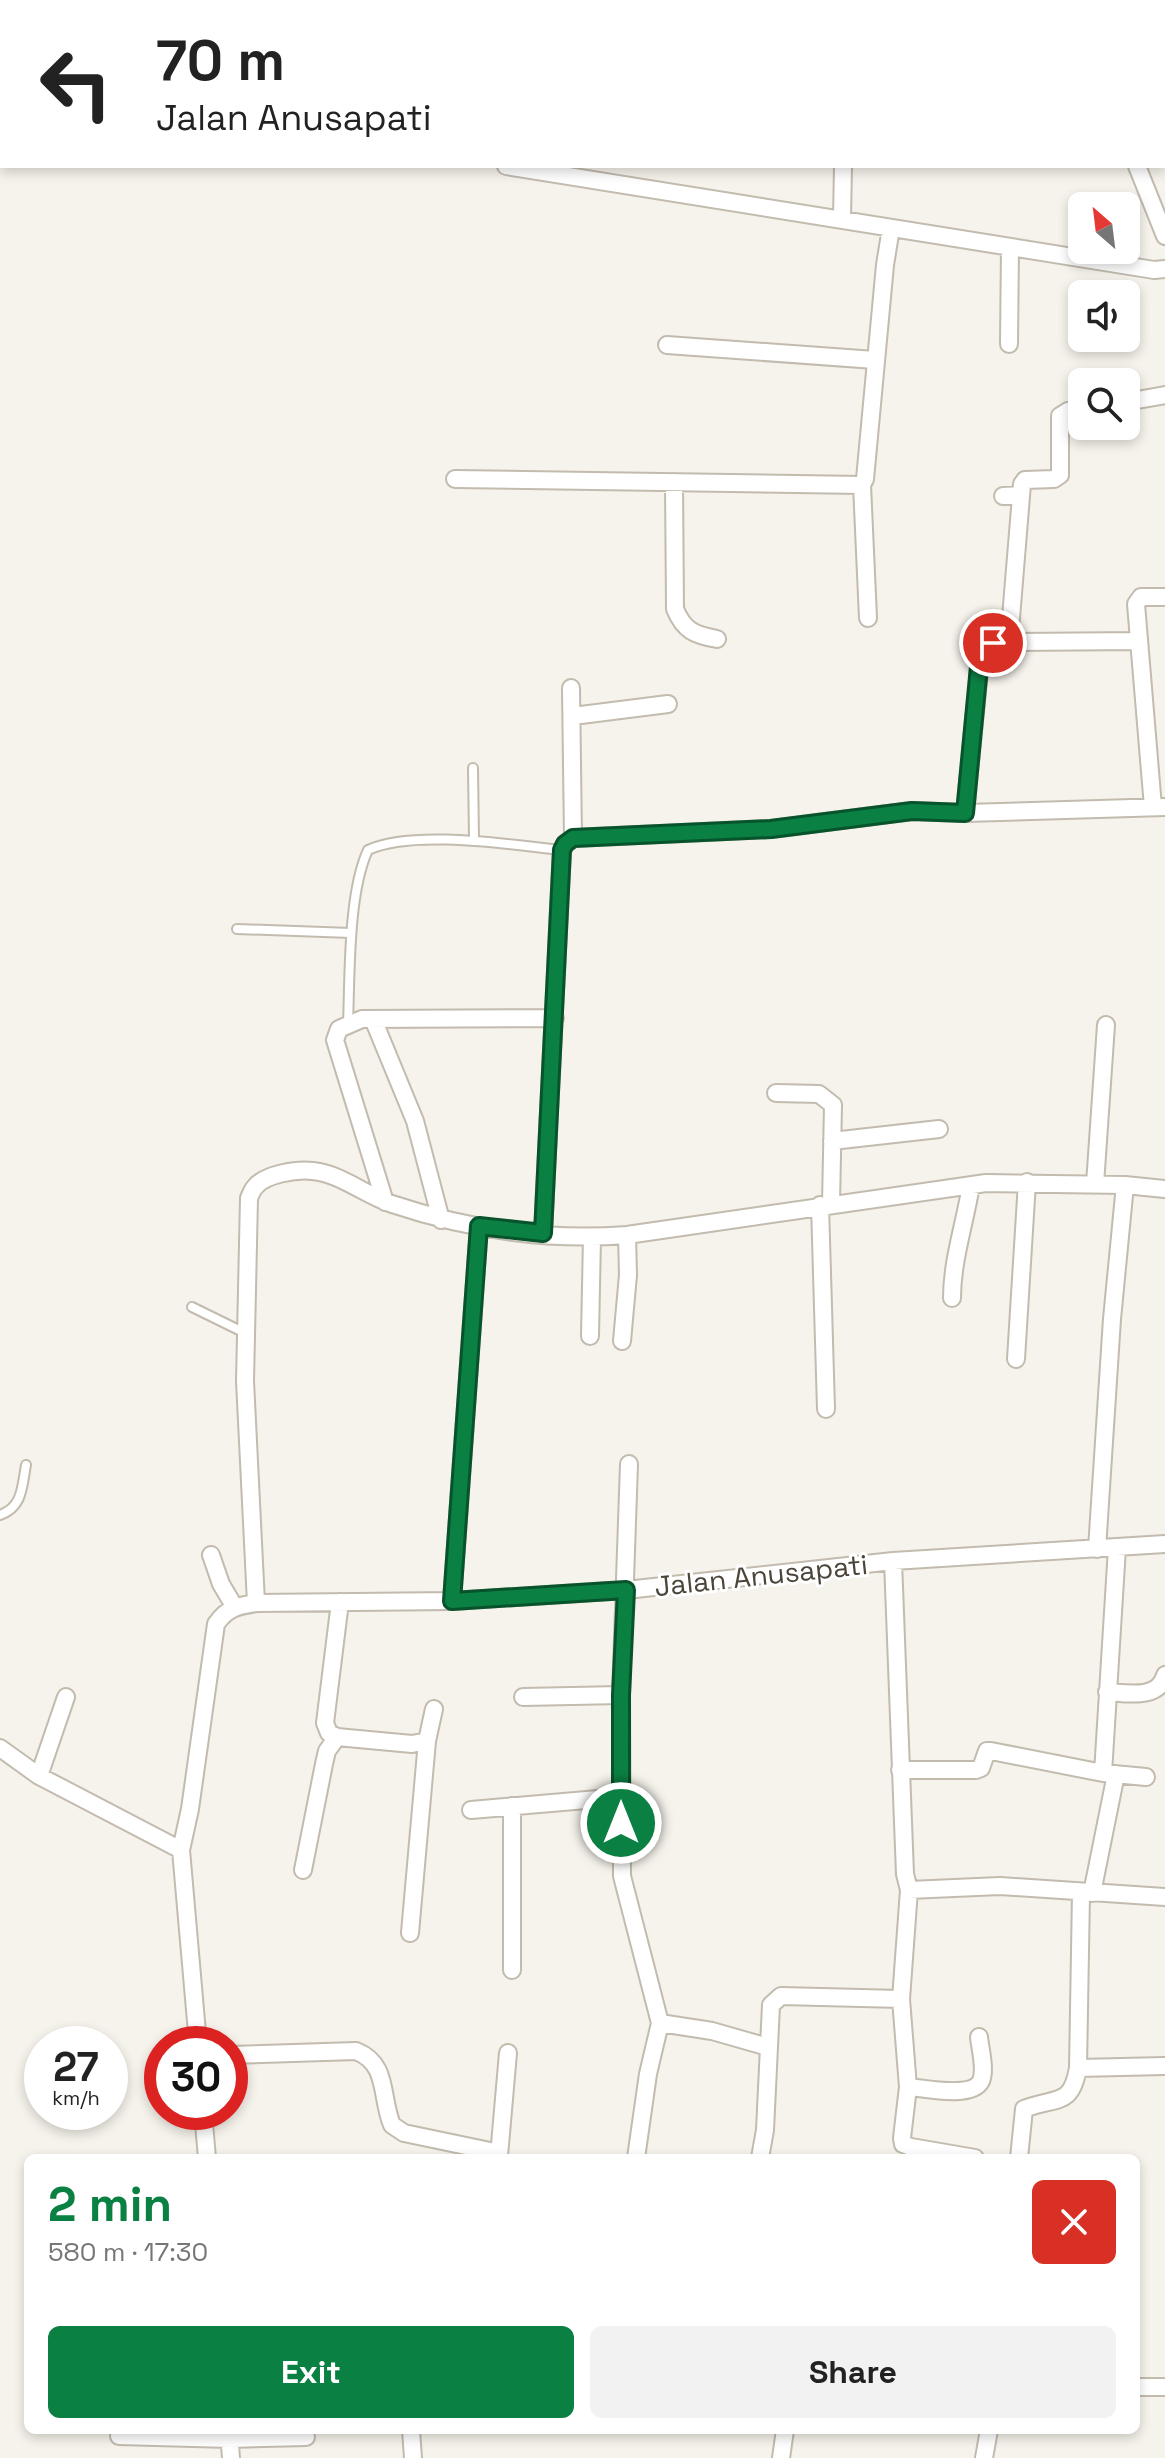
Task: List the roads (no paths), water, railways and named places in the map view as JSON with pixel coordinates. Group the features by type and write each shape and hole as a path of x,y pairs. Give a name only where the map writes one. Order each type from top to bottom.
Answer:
{"street":[{"path":"842,218 843,168"},
{"path":"1138,168 1164,232"},
{"path":"548,169 891,228 1154,270 1165,269"},
{"path":"868,618 862,485 891,228"},
{"path":"1009,344 1010,247"},
{"path":"667,345 875,360"},
{"path":"1140,399 1165,395"},
{"path":"1009,642 1022,484 1025,480 1054,479 1060,475 1060,416 1068,411"},
{"path":"455,479 862,485"},
{"path":"674,482 675,609 681,625 694,635 717,639"},
{"path":"1003,496 1021,495"},
{"path":"568,844 771,829 912,811 965,813 1159,807 1137,600 1141,597 1165,597"},
{"path":"965,813 980,656 988,644 1139,641"},
{"path":"543,1233 568,844 573,716 571,688"},
{"path":"573,716 668,704"},
{"path":"385,1202 335,1040 339,1029 348,1023 373,1019 555,1018"},
{"path":"373,1019 415,1121 441,1220"},
{"path":"1095,1184 1106,1025"},
{"path":"776,1093 819,1094 833,1105 826,1204 826,1409"},
{"path":"832,1141 939,1129"},
{"path":"256,1603 245,1333 249,1198 255,1186 282,1175 313,1171 329,1175 385,1202 441,1220 592,1237 627,1235 971,1185 1027,1182 1165,1189"},
{"path":"1016,1359 1027,1182"},
{"path":"952,1298 952,1270 963,1234 971,1185"},
{"path":"1097,1549 1112,1319 1125,1185"},
{"path":"452,1601 479,1226"},
{"path":"622,1341 628,1275 627,1235"},
{"path":"590,1336 592,1237"},
{"path":"629,1464 621,1695 622,1876 660,2023 648,2074 637,2154"},
{"name":"Jalan Anusapati","path":"234,1606 256,1603 452,1601 626,1590 893,1561 1165,1544"},
{"path":"1019,2154 1024,2109 1070,2094 1075,2086 1078,2068 1086,1893 1109,1774 1107,1692 1117,1548"},
{"path":"197,2026 182,1844 190,1809 216,1624 234,1606 221,1584 211,1555"},
{"path":"893,1561 905,1874 909,1890 901,1999 908,2087 902,2138 903,2144 954,2154"},
{"path":"340,1602 325,1723 329,1733 337,1737 412,1744 427,1741"},
{"path":"1107,1692 1153,1692 1161,1687 1165,1675"},
{"path":"523,1697 621,1695"},
{"path":"39,1776 66,1697"},
{"path":"410,1933 427,1741 434,1709"},
{"path":"303,1870 324,1764 337,1737"},
{"path":"0,1748 39,1776 182,1844"},
{"path":"900,1770 976,1770 981,1768 987,1751 991,1751 1109,1774 1146,1777"},
{"path":"471,1810 621,1797"},
{"path":"512,1806 512,1970"},
{"path":"909,1890 1000,1886 1165,1897"},
{"path":"760,2154 771,2005 781,1996 901,1999"},
{"path":"660,2023 712,2031 768,2047"},
{"path":"908,2087 964,2091 978,2085 982,2078 979,2037"},
{"path":"248,2054 356,2051 369,2056 378,2069 392,2125 404,2133 495,2154"},
{"path":"500,2154 508,2053"},
{"path":"1078,2068 1165,2066"},
{"path":"205,2130 207,2154"},
{"path":"1140,2387 1165,2387"},
{"path":"230,2434 231,2458"},
{"path":"119,2436 230,2434 306,2437"},
{"path":"411,2434 413,2458"},
{"path":"781,2458 784,2434"},
{"path":"984,2458 988,2434"}],"lane":[{"path":"473,768 474,840"},
{"path":"348,1023 351,933 363,861 368,850 384,842 474,840 568,844"},
{"path":"237,929 351,933"},
{"path":"192,1307 245,1333"},
{"path":"0,1515 9,1512 19,1502 26,1465"}]}
